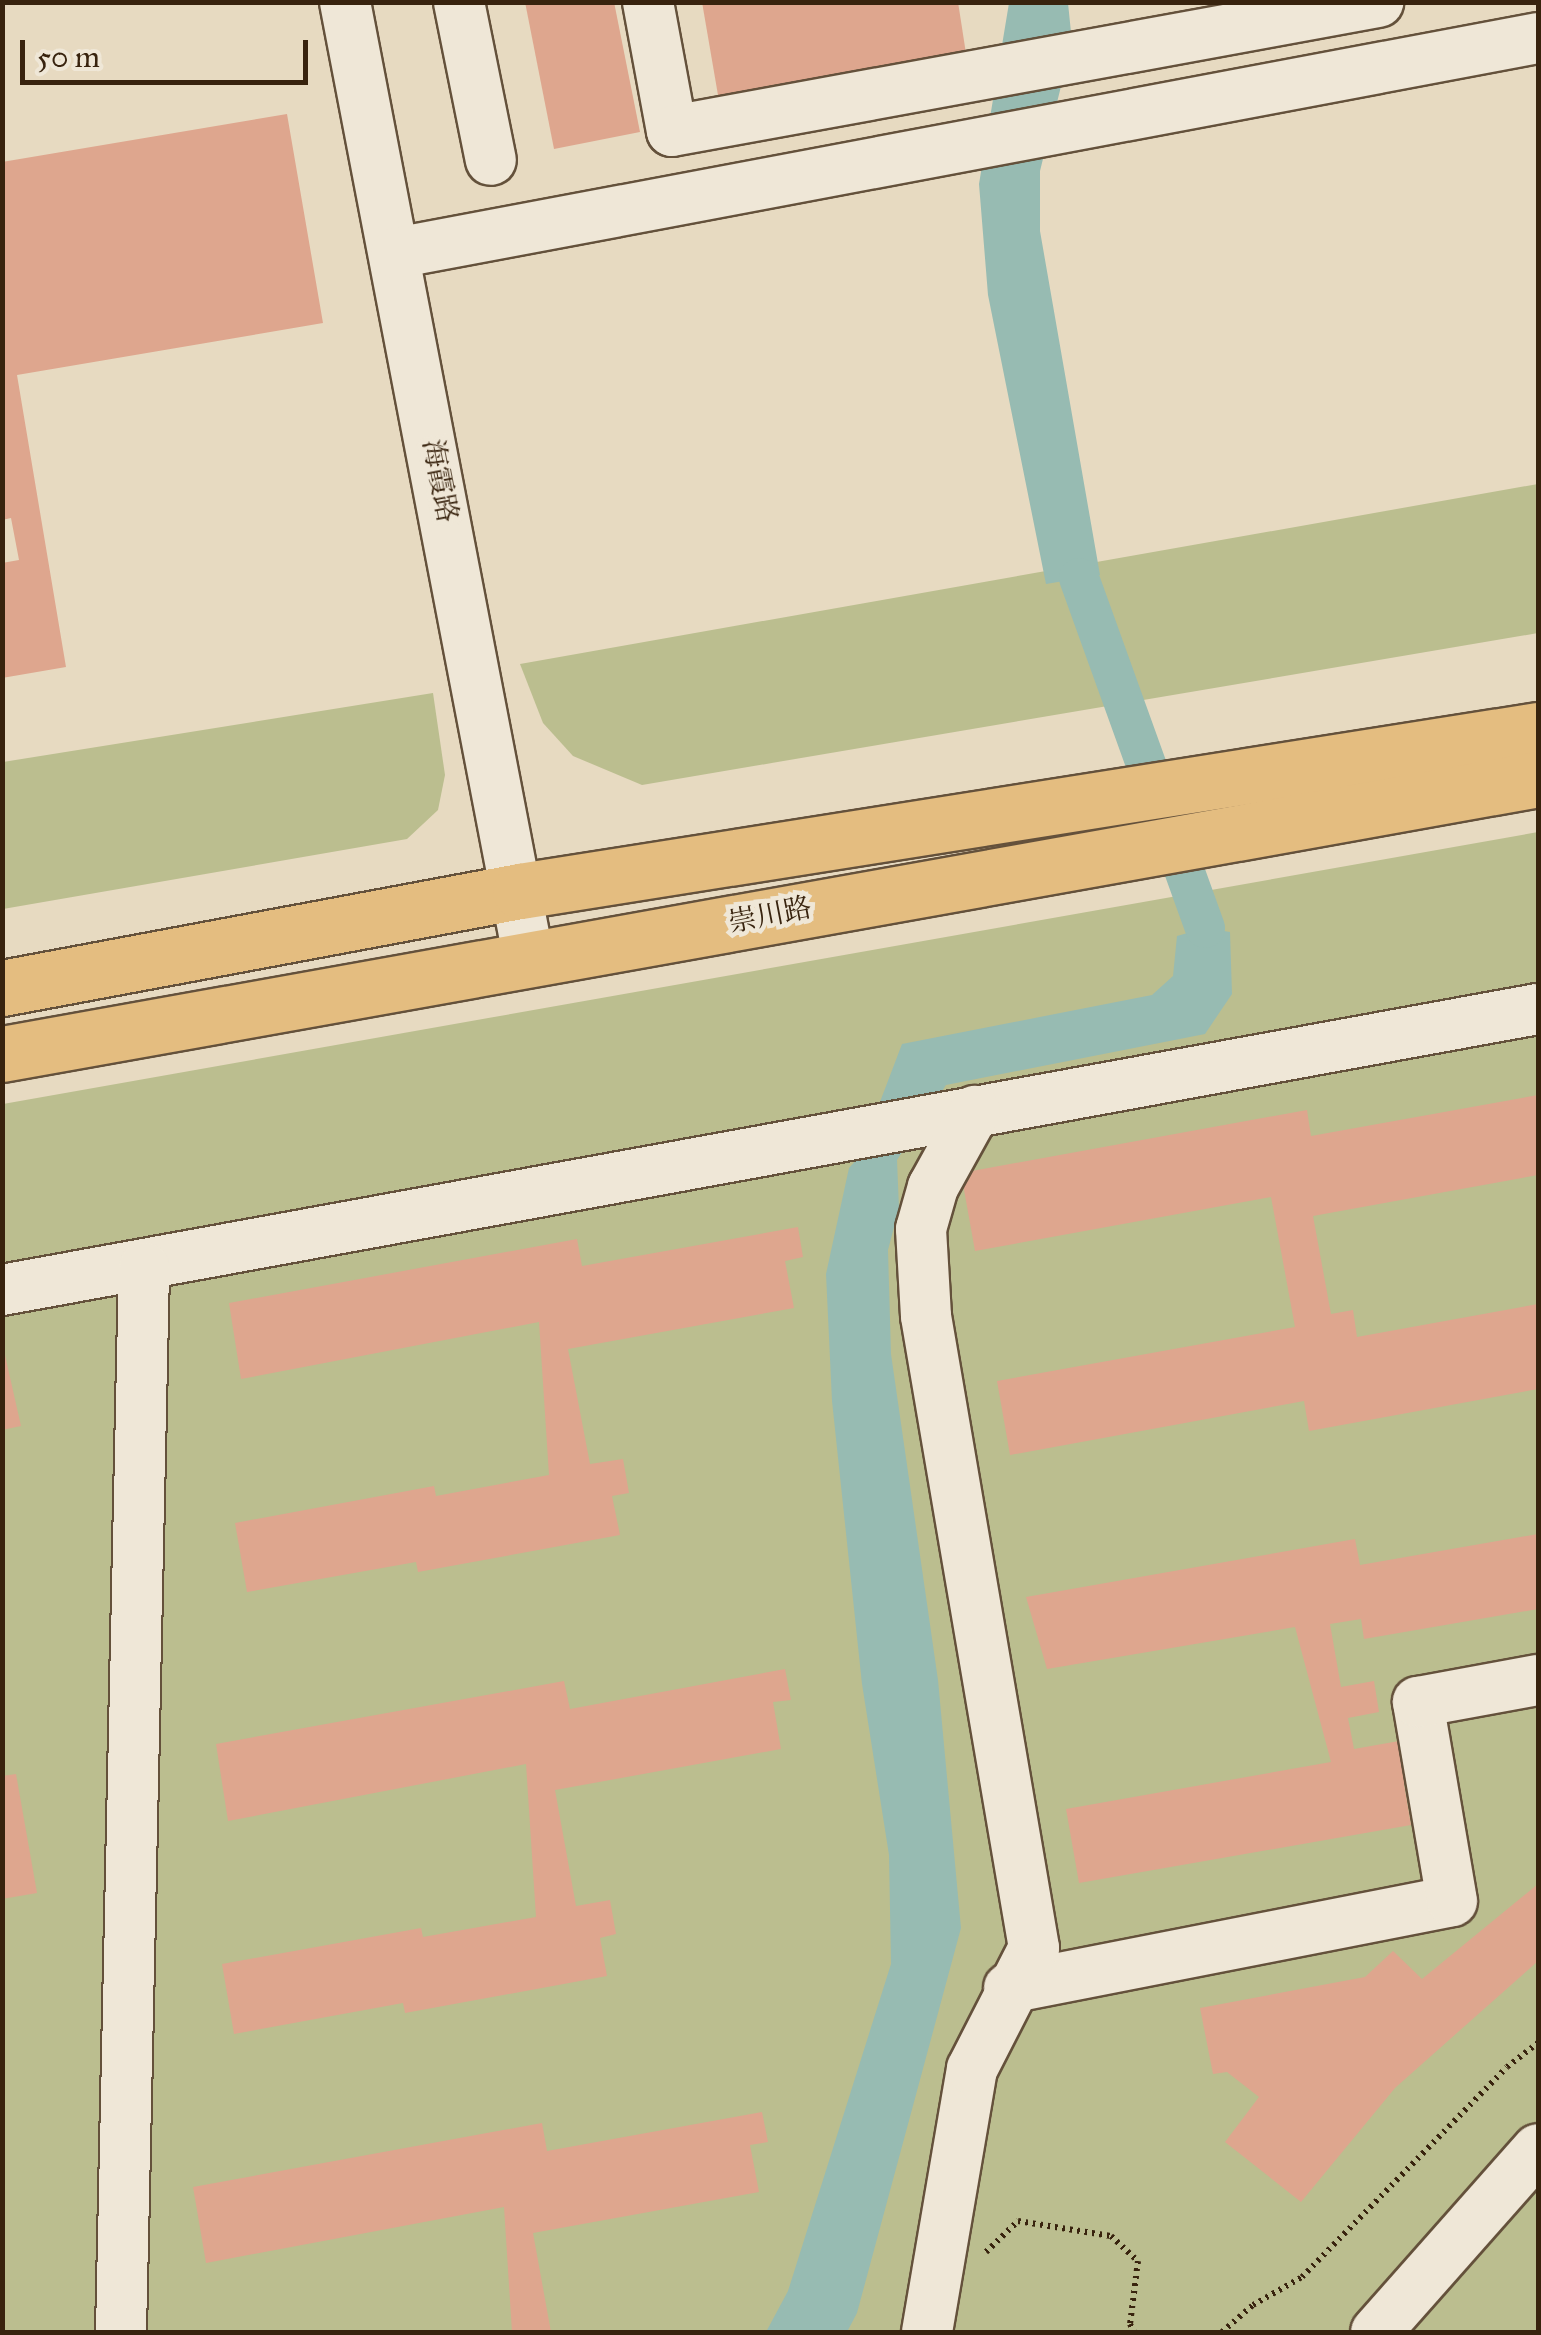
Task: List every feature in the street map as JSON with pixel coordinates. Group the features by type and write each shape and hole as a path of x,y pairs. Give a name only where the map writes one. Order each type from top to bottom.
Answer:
{"main road":[{"path":"2,988 520,891 1538,730"},
{"name":"崇川路","path":"2,1054 1538,778"}],"street":[{"name":"海霞路","path":"345,2 520,891 529,960"},
{"path":"459,2 491,160"},
{"path":"648,2 672,131 1378,2"},
{"path":"396,254 1538,38"},
{"path":"2,1290 1538,1009"},
{"path":"929,2318 972,2069 1009,1988 1034,1948 926,1316 920,1228 934,1187 975,1111"},
{"path":"121,2332 144,1267"},
{"path":"1009,1988 1452,1900 1418,1702 1538,1680"},
{"path":"1376,2332 1538,2149"}],"path":[{"path":"1222,2332 1253,2305 1302,2277 1507,2067 1538,2042"},
{"path":"929,2318 1018,2221 1110,2236 1138,2261 1130,2324 1134,2332"}],"green space":[{"path":"1538,484 1538,633 642,785 573,756 543,723 520,664"},
{"path":"433,693 445,775 438,810 407,839 3,909 3,762"},
{"path":"1538,832 1538,2332 3,2332 3,1104"}],"water":[{"path":"1009,3 1068,3 1072,42 1040,171 1040,231 1100,575 1046,584 988,295 979,184"},
{"path":"1205,928 1230,932 1232,994 1205,1034 946,1085 897,1160 899,1208 888,1250 891,1354 938,1680 961,1928 857,2313 847,2332 766,2332 788,2291 891,1964 889,1855 862,1684 832,1401 826,1274 849,1168 859,1157 902,1044 1152,995 1173,976 1177,936"}],"building":[{"path":"525,2 614,2 640,132 554,149"},
{"path":"702,2 958,2 967,60 719,101"},
{"path":"287,114 323,323 17,375 66,667 2,678 2,563 19,560 11,518 2,520 2,162"},
{"path":"1538,1095 1538,1175 1313,1216 1331,1314 1353,1310 1357,1337 1538,1304 1538,1389 1309,1431 1304,1401 1010,1455 997,1381 1295,1327 1271,1197 975,1251 961,1173 1307,1110 1311,1136"},
{"path":"798,1227 803,1257 785,1261 794,1308 568,1349 590,1464 623,1459 629,1493 612,1496 620,1535 418,1572 416,1562 247,1592 235,1523 434,1486 436,1496 549,1475 539,1322 241,1379 229,1303 577,1239 582,1266"},
{"path":"2,1342 21,1426 2,1430"},
{"path":"1538,1534 1538,1609 1364,1639 1361,1619 1330,1624 1341,1687 1374,1681 1379,1712 1348,1718 1354,1749 1416,1738 1423,1780 1404,1784 1411,1825 1079,1883 1066,1809 1331,1762 1295,1627 1047,1669 1026,1597 1355,1539 1360,1565"},
{"path":"785,1669 791,1700 773,1702 781,1749 555,1790 576,1906 610,1900 616,1934 600,1938 607,1976 405,2013 403,2003 234,2034 222,1964 421,1928 423,1937 536,1917 526,1764 228,1821 216,1744 564,1681 570,1709"},
{"path":"16,1774 37,1893 2,1899 2,1776"},
{"path":"1538,1884 1538,1961 1395,2088 1301,2202 1225,2142 1259,2097 1227,2072 1213,2074 1200,2008 1365,1977 1393,1951 1422,1979"},
{"path":"762,2112 768,2142 750,2145 759,2192 533,2233 551,2332 512,2332 504,2207 206,2263 193,2187 542,2123 547,2151"}],"waterway":[{"path":"1079,578 1205,928"}]}
